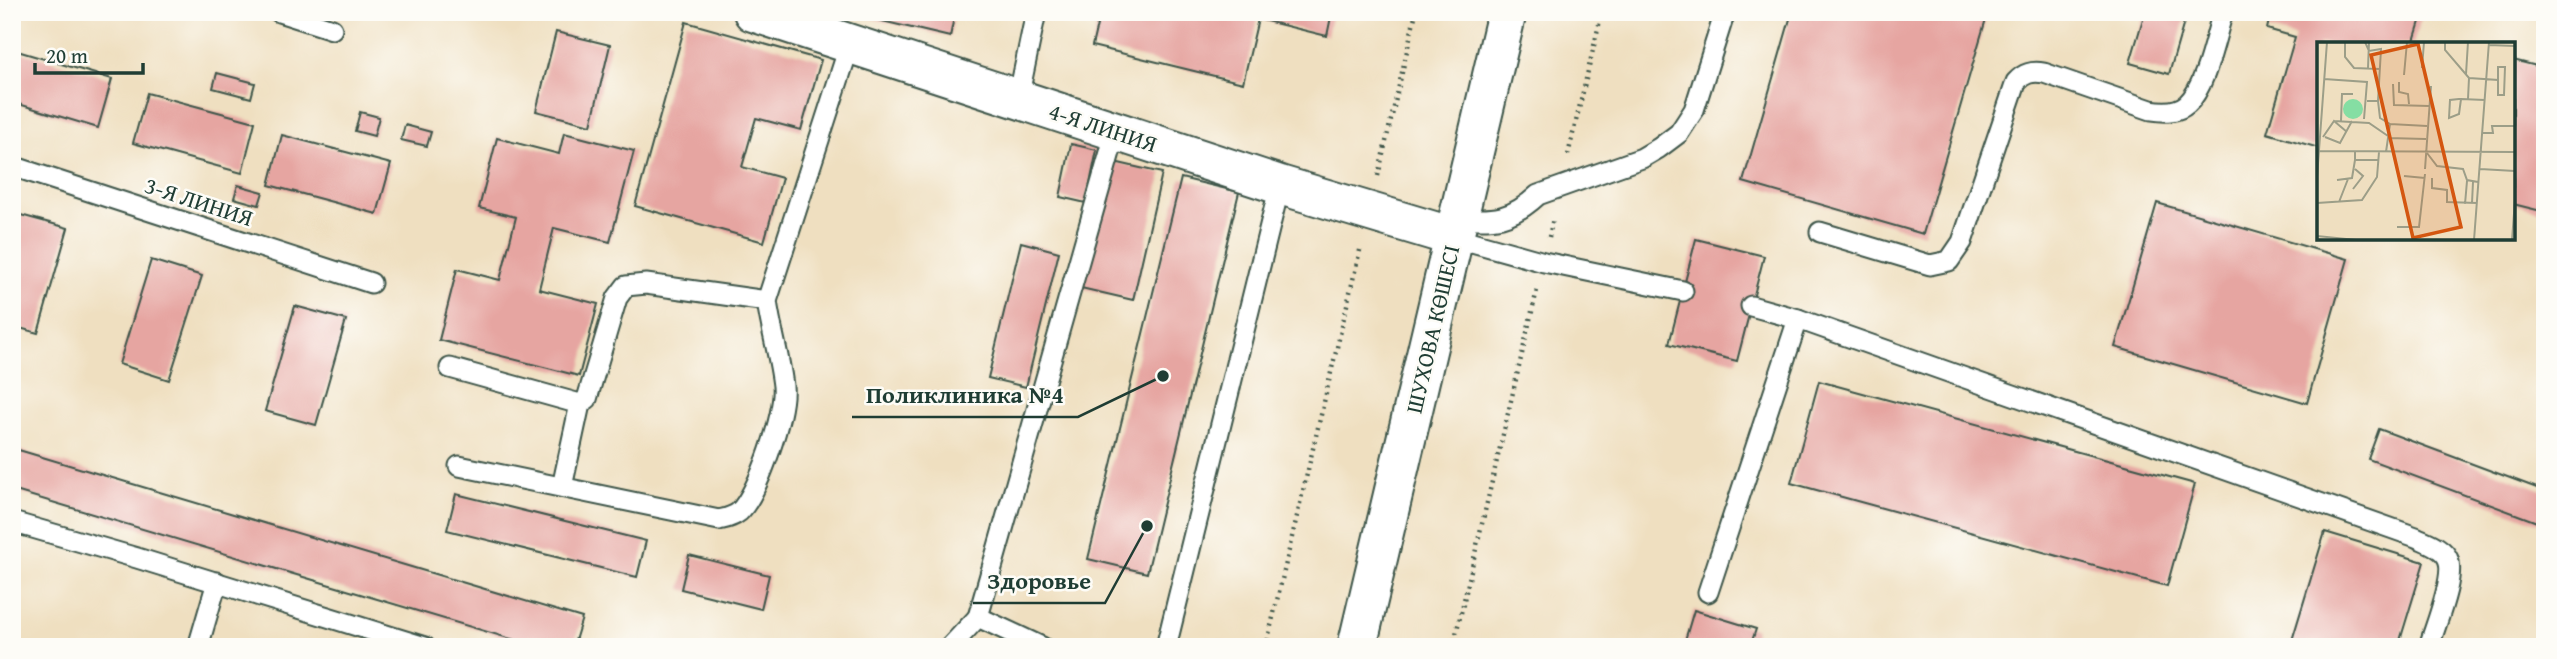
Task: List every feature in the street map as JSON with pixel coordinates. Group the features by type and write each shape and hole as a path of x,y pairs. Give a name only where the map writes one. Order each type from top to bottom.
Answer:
{"street":[{"name":"4-Я ЛИНИЯ","path":"753,12 1280,185 1369,211 1456,228"},
{"name":"ШУХОВА КӨШЕСІ","path":"1357,647 1507,12"}],"lane":[{"path":"279,12 332,29"},
{"path":"1018,99 1036,12"},
{"path":"1456,228 1507,217 1525,207 1538,195 1642,158 1679,133 1695,110 1725,12"},
{"path":"1819,232 1930,265 1949,261 1962,242 2016,82 2021,76 2036,71 2151,110 2162,112 2181,108 2189,103 2199,87 2222,12"},
{"path":"458,466 719,520 730,518 739,511 751,492 769,450 781,412 783,388 767,301 850,44"},
{"path":"950,647 978,617 1116,131"},
{"name":"3-Я ЛИНИЯ","path":"12,166 371,283"},
{"path":"1166,647 1280,185"},
{"path":"1456,228 1544,262 1683,291"},
{"path":"562,487 580,404 587,398 617,298 626,286 646,284 767,301"},
{"path":"1751,306 1798,319 2436,546 2448,558 2449,573 2429,647"},
{"path":"1707,592 1798,319"},
{"path":"450,368 580,404"},
{"path":"12,522 217,582 390,642 425,647"},
{"path":"198,647 217,582"},
{"path":"978,617 1042,647"}],"path":[{"path":"1266,647 1416,12"},
{"path":"1453,647 1602,12"}],"building":[{"path":"844,12 955,12 950,37"},
{"path":"1100,12 1229,12 1258,19 1243,83 1092,46"},
{"path":"1260,12 1332,12 1327,36 1258,19"},
{"path":"1792,12 1988,12 1923,234 1743,182"},
{"path":"2145,12 2187,12 2169,74 2130,63"},
{"path":"2271,12 2423,12 2414,42 2317,42 2317,147 2267,133 2295,37 2267,29"},
{"path":"686,22 821,60 801,130 756,118 742,167 782,178 764,242 635,206"},
{"path":"556,32 610,45 591,125 536,111"},
{"path":"14,50 112,79 98,128 12,102"},
{"path":"2515,60 2545,68 2545,212 2515,204"},
{"path":"217,73 255,83 251,98 213,88"},
{"path":"147,93 255,122 242,173 133,143"},
{"path":"360,112 379,117 374,136 355,131"},
{"path":"405,125 431,132 427,146 401,140"},
{"path":"564,133 634,151 610,242 554,228 539,289 598,304 579,376 439,340 457,269 500,280 516,217 479,208 497,138 559,154"},
{"path":"282,135 391,164 377,214 269,185"},
{"path":"1071,144 1097,150 1086,203 1060,197"},
{"path":"1110,161 1162,173 1133,300 1081,288"},
{"path":"1181,178 1239,192 1147,573 1088,559"},
{"path":"238,185 263,192 259,205 234,198"},
{"path":"2157,203 2348,259 2307,403 2115,347"},
{"path":"17,214 68,228 38,333 12,326 12,230"},
{"path":"1696,239 1764,256 1737,361 1669,344"},
{"path":"1021,242 1059,252 1026,387 988,378"},
{"path":"151,260 202,276 169,380 119,364"},
{"path":"295,306 346,320 316,425 265,411"},
{"path":"1819,381 2195,484 2167,586 1791,483"},
{"path":"2379,429 2545,491 2545,525 2368,459"},
{"path":"12,448 582,618 573,647 538,647 12,490"},
{"path":"456,494 646,541 637,577 447,530"},
{"path":"2325,532 2424,562 2398,647 2290,647"},
{"path":"689,555 769,575 761,609 681,589"},
{"path":"1694,610 1756,629 1750,647 1683,647"}],"place":[{"name":"Поликлиника №4","path":"1163,376"},
{"name":"Здоровье","path":"1147,526"}]}
